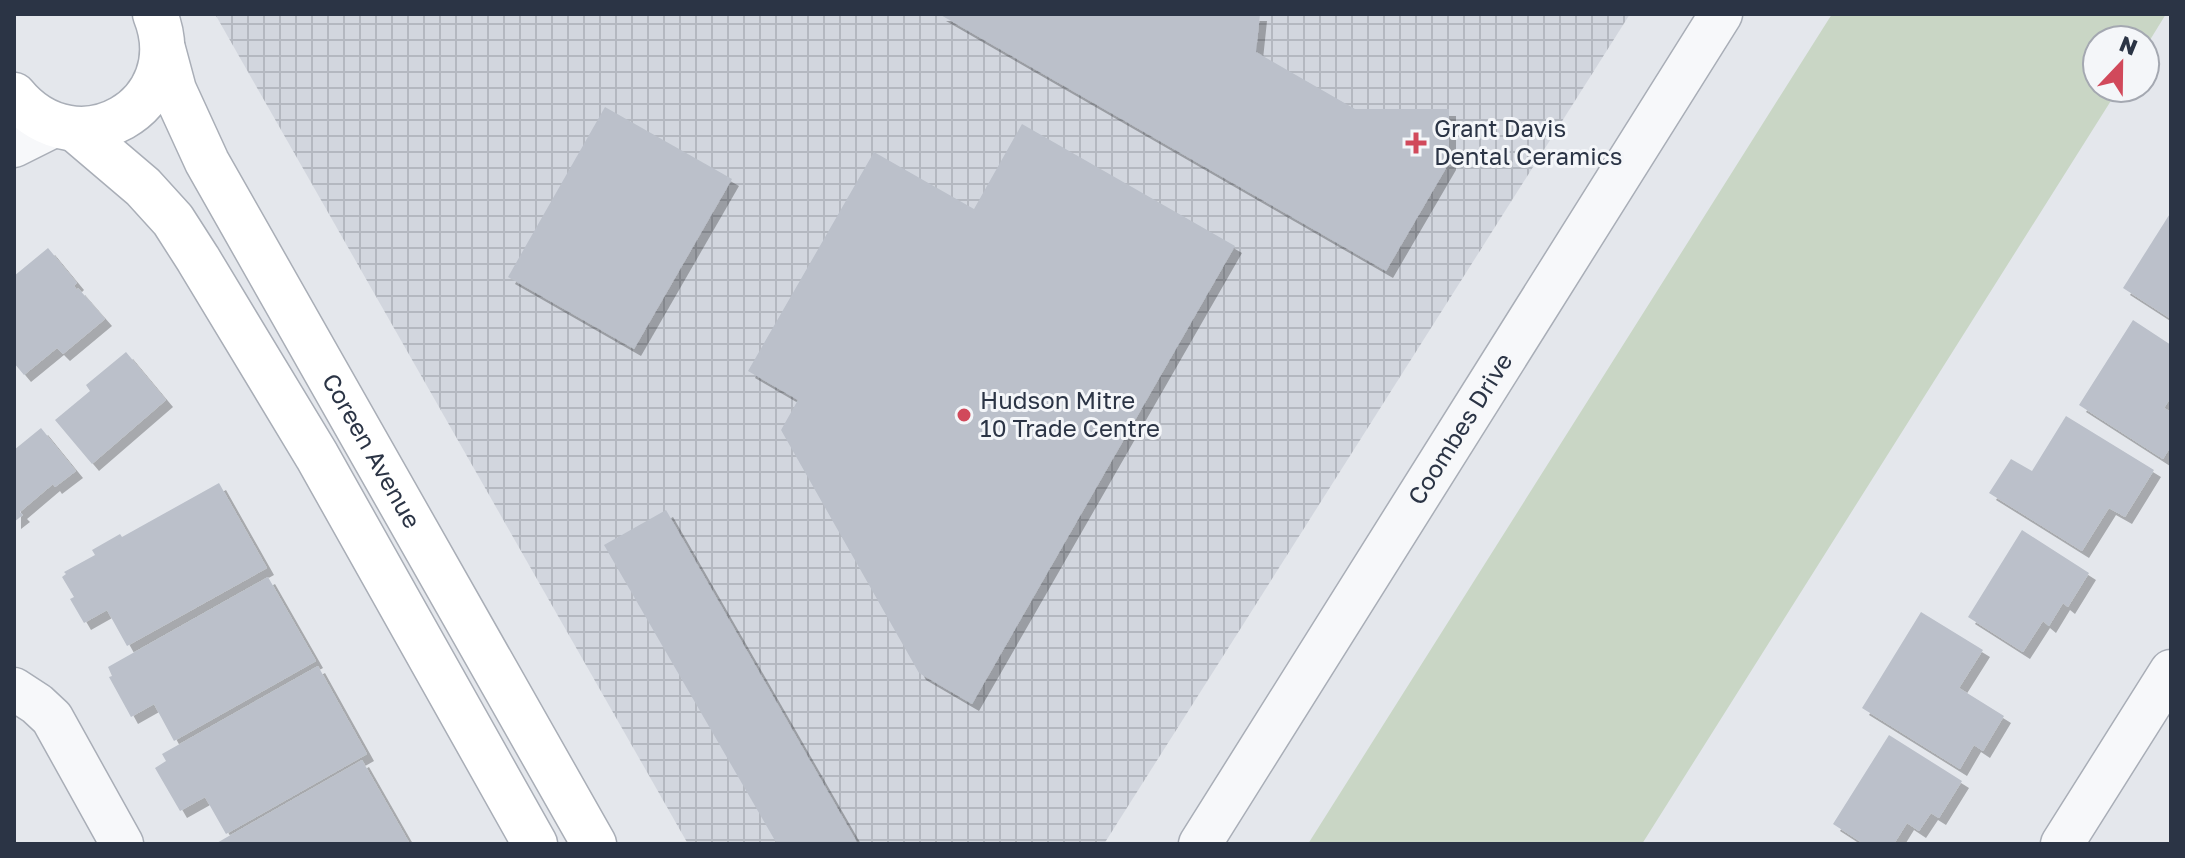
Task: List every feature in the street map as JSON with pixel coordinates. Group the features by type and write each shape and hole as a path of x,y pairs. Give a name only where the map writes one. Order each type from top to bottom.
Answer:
{"street":[{"name":"Coombes Drive","path":"1200,844 1721,14"},
{"path":"14,146 65,128 98,129 119,121 137,108 151,91 160,71 159,32"},
{"name":"Coreen Avenue","path":"159,32 174,90 207,162 594,844"},
{"name":"Coreen Avenue","path":"14,95 32,115 65,128 143,187 173,220 317,456 535,844"},
{"path":"2062,844 2167,686"},
{"path":"14,689 52,718 122,844"}],"shaded area":[{"path":"215,14 1630,14 1104,844 688,844"}],"green space":[{"path":"1832,14 2166,14 2160,24 2081,24 2081,104 2109,104 1642,844 1308,844"}],"building":[{"path":"939,14 1260,14 1256,52 1355,109 1449,109 1449,163 1386,271"},
{"path":"605,107 732,179 634,349 508,277"},
{"name":"Hudson Mitre 10 Trade Centre","path":"1022,124 1235,246 972,704 919,673 781,430 798,400 748,371 874,152 974,209"},
{"path":"2171,212 2171,319 2123,288"},
{"path":"48,248 77,283 74,286 77,290 105,319 63,354 57,348 24,375 14,363 14,276"},
{"path":"2133,320 2171,345 2171,397 2164,408 2171,412 2171,446 2163,459 2079,405"},
{"path":"126,352 166,400 92,464 55,420 90,391 86,385"},
{"path":"2066,416 2154,470 2125,517 2109,508 2082,551 1989,493 2011,459 2032,471"},
{"path":"41,428 76,471 55,487 53,484 20,512 23,515 14,522 14,450"},
{"path":"219,483 267,568 127,646 107,610 84,623 70,599 74,597 62,577 66,574 64,572 95,555 92,550 120,534 122,537"},
{"path":"666,510 858,844 777,844 604,545"},
{"path":"2022,530 2089,573 2068,607 2063,603 2049,626 2043,621 2023,652 1968,617"},
{"path":"268,577 316,661 174,741 154,704 131,717 109,677 112,676 108,667"},
{"path":"1921,612 1983,650 1959,688 2004,716 1983,751 1974,745 1960,769 1862,708"},
{"path":"318,666 367,754 226,834 205,797 180,811 155,768 166,761 162,754"},
{"path":"1889,735 1962,781 1939,818 1931,813 1919,831 1907,823 1894,844 1864,844 1833,824"},
{"path":"362,760 410,844 215,844"}],"place":[{"name":"Grant Davis Dental Ceramics","path":"1416,143"},
{"name":"Hudson Mitre 10 Trade Centre","path":"964,415"}]}
